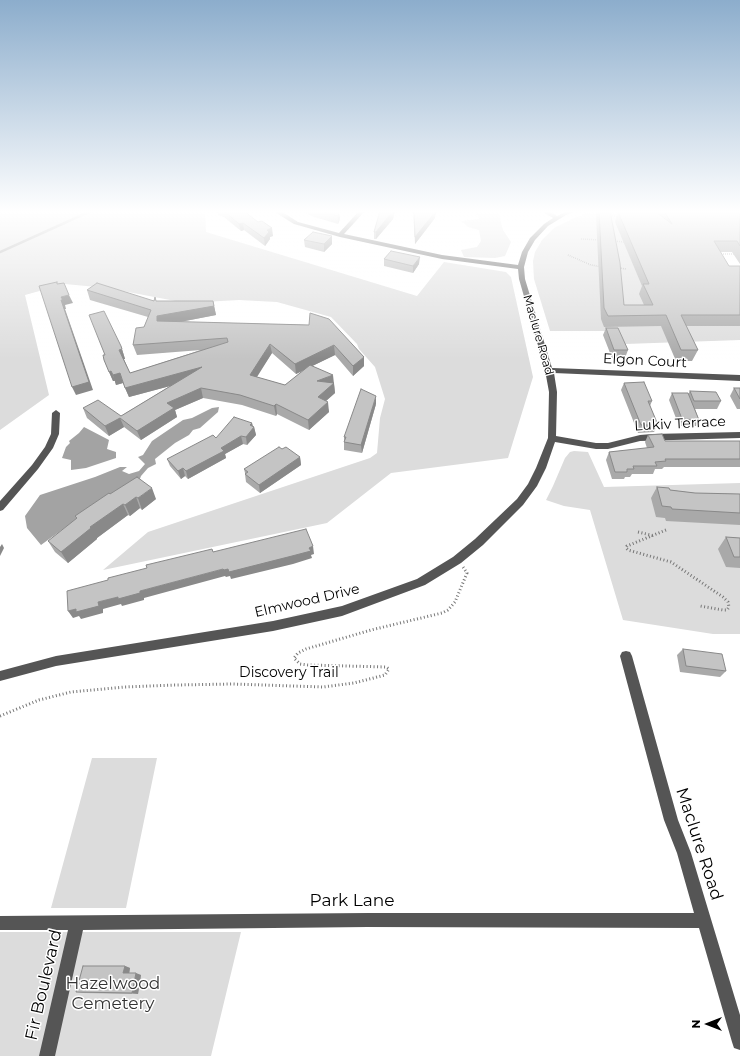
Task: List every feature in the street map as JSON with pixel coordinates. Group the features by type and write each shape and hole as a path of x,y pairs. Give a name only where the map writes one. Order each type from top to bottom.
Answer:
{"street":[{"path":"468,260 521,267"},
{"name":"Maclure Road","path":"523,260 521,267 522,279 549,370 553,392 552,438"},
{"name":"Elgon Court","path":"549,370 740,378"},
{"path":"0,508 50,448 55,434 56,413"},
{"name":"Lukiv Terrace","path":"552,438 596,446 608,446 640,438 740,435"},
{"name":"Elmwood Drive","path":"0,676 56,661 116,650 273,626 342,611 422,582 458,560 479,542 520,502 535,480 552,438"},
{"name":"Maclure Road","path":"626,656 671,820 684,853 740,1042"},
{"name":"Park Lane","path":"0,923 368,920 705,921"},
{"name":"Fir Boulevard","path":"47,1056 77,923"}],"path":[{"path":"580,260 591,265 608,267"},
{"path":"614,268 626,269"},
{"path":"666,530 655,536 627,546 626,548 628,550 671,562 723,597 728,602 729,607 728,610 723,610 700,606"},
{"path":"638,532 655,536"},
{"name":"Discovery Trail","path":"0,716 39,700 71,692 125,687 175,685 233,684 323,687 354,683 385,675 389,669 386,667 308,665 300,664 294,658 298,652 306,649 371,630 442,613 448,610 455,602 461,590 467,573 464,568"}],"green space":[{"path":"0,260 299,260 417,296 444,262 506,272 511,277 533,377 508,458 391,473 327,523 103,570 148,532 370,458 377,453 380,418 385,399 375,367 359,349 357,344 331,317 277,302 239,300 186,303 107,288 65,284 25,295 49,395 0,430"},
{"path":"716,260 740,285 740,340 625,344 610,331 550,331 534,279 533,261"},
{"path":"570,452 588,452 604,487 740,483 740,634 713,634 623,620 590,510 564,506 546,500 565,458"},
{"path":"92,758 157,758 126,908 51,908"},
{"name":"Hazelwood Cemetery","path":"0,932 241,932 211,1056 0,1056"}],"shaded area":[{"path":"219,407 218,412 200,428 193,430 189,435 175,443 155,459 156,464 148,468 141,476 138,484 111,494 41,545 27,528 25,516 40,495 120,467 127,467 122,471 129,474 139,471 145,464 138,457 143,455 152,441 183,420 192,418 212,408"},
{"path":"84,427 109,440 107,449 116,452 116,458 86,468 71,470 71,460 62,458 66,447 70,443 69,441"}],"building":[{"path":"389,260 417,260 413,266"},
{"path":"602,260 619,260 624,305 653,305 643,284 649,284 639,260 726,260 729,266 740,266 740,315 681,315 698,350 681,350 666,315 608,316 604,308"},
{"path":"57,282 57,284 64,283 69,295 61,297 63,300 61,300 89,382 72,387 39,286"},
{"path":"97,283 154,301 155,297 156,301 213,301 214,306 157,316 157,321 309,325 310,313 329,319 364,357 353,366 334,345 295,364 270,344 250,375 285,385 310,365 333,375 317,381 334,383 318,397 328,402 308,420 276,404 274,406 240,395 201,388 167,403 174,408 137,431 120,418 105,426 83,408 98,400 121,416 202,367 125,388 120,373 113,375 111,371 109,372 104,360 103,355 105,355 89,315 104,311 121,346 122,349 119,350 130,373 228,342 227,338 133,345 136,328 144,327 151,310 87,290"},
{"path":"606,328 618,328 628,350 614,350"},
{"path":"644,382 652,401 648,401 658,425 641,425 624,383"},
{"path":"734,388 740,388 740,399"},
{"path":"361,389 376,396 361,445 344,442 346,437 344,437"},
{"path":"690,391 716,392 721,401 694,401"},
{"path":"672,393 688,393 699,420 682,419"},
{"path":"234,417 252,423 250,425 254,427 246,437 241,436 221,448 224,451 186,471 183,468 178,471 167,459 213,435 216,438"},
{"path":"662,434 665,441 740,441 740,459 665,459 666,461 655,462 657,466 633,466 634,469 627,469 627,472 615,472 609,452 654,447 648,435"},
{"path":"279,447 282,449 286,447 300,457 259,485 245,474 248,472 244,469"},
{"path":"137,477 152,488 138,498 136,497 125,505 123,504 90,527 91,528 61,552 48,541 77,518 75,516 109,493 110,494"},
{"path":"657,487 695,493 740,494 740,513 672,509 671,507 662,506"},
{"path":"306,529 313,546 309,548 311,551 229,572 228,569 223,569 140,591 140,593 118,599 118,597 98,602 99,606 76,612 76,609 68,611 67,591 147,568 146,565 212,549 213,552"},
{"path":"726,537 740,538 740,557 734,557"},
{"path":"683,649 722,654 726,671 686,666"},
{"path":"83,966 125,966 123,973 136,973 132,993 76,992"}]}
